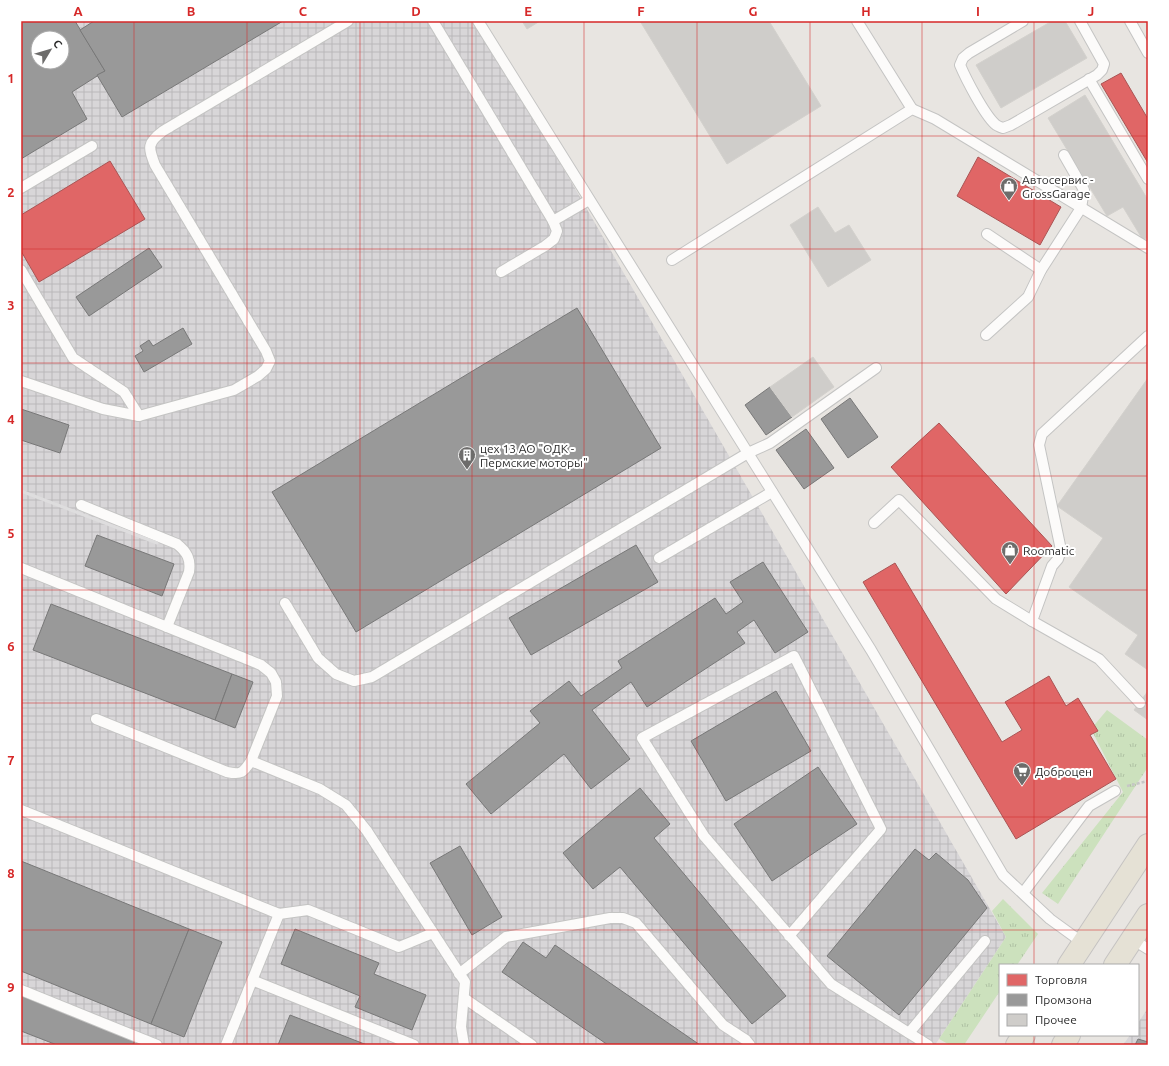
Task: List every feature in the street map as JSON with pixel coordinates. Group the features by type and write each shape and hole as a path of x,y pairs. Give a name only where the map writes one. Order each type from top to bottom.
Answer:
{"main road":[{"path":"1070,964 1148,845"},
{"path":"1116,964 1140,944 1148,915"},
{"path":"1017,1045 1023,1036"},
{"path":"1063,1045 1068,1036"}],"lane":[{"path":"21,381 103,409 139,416 234,390 258,376 266,369 270,360 266,351 155,165 149,151 153,138 348,21"},
{"path":"433,21 553,221 557,231 554,239 545,246 502,272"},
{"path":"478,21 871,650 1003,875 1050,919 1084,943"},
{"path":"857,21 912,109 935,120 1148,248"},
{"path":"1023,21 969,53 963,58 960,65 989,117 996,125 1003,128 1102,70 1104,64 1080,21"},
{"path":"1130,21 1148,53"},
{"path":"1089,79 1148,179"},
{"path":"672,260 912,109"},
{"path":"21,188 92,146"},
{"path":"986,335 1028,297 1041,270 1081,208 1084,190 1064,155"},
{"path":"553,221 589,200"},
{"path":"986,234 1041,270"},
{"path":"21,270 73,358 124,392 139,416"},
{"path":"1032,621 1052,566 1058,559 1061,550 1039,445 1042,434 1148,336"},
{"path":"285,603 318,658 336,674 354,681 372,677 748,453 770,443 876,368"},
{"path":"659,558 772,492"},
{"path":"874,523 899,500 996,599 1099,659 1140,702"},
{"path":"81,505 177,544 186,552 191,564 190,572 167,627"},
{"path":"21,568 261,665 270,673 276,682 277,696 251,761 245,770 237,774 227,772 96,718"},
{"path":"789,936 881,829 794,656 642,738 704,836 789,936 831,984 928,1045"},
{"path":"251,761 320,789 346,805 367,831 465,982 461,1027 464,1045"},
{"path":"1023,893 1089,806 1115,791"},
{"path":"21,810 279,914 308,910 399,947 433,933"},
{"path":"226,1045 279,914"},
{"path":"459,974 506,937 610,918 623,918 636,923 723,1025 746,1040 750,1045"},
{"path":"909,1033 985,941"},
{"path":"252,980 414,1045"},
{"path":"21,990 157,1045"},
{"path":"464,998 532,1045"}],"path":[{"path":"1115,791 1148,781"}],"shaded area":[{"path":"21,21 473,21 569,178 1006,937 935,1045 27,1045 21,1042"},
{"path":"1148,1008 1148,1045 1123,1045 1129,1036 1139,1036 1139,1022"}],"green space":[{"path":"1107,710 1148,740 1148,767 1058,904 1042,893 1123,792 1091,729"},
{"path":"1003,899 1038,934 1018,964 999,964 999,992 964,1045 950,1045 939,1039 1006,937 992,911"}],"building: Торговля":[{"path":"1121,73 1148,119 1148,163 1101,84"},
{"name":"Автосервис - GrossGarage","path":"978,157 1061,207 1040,245 957,196"},
{"path":"110,161 145,219 39,282 21,251 21,215"},
{"path":"939,423 1052,546 1006,594 891,467"},
{"path":"895,563 1002,742 1022,730 1005,702 1049,676 1066,706 1078,698 1098,731 1090,735 1116,779 1016,839 863,582"}],"building: Промзона":[{"path":"21,21 75,21 105,71 72,92 87,119 21,159"},
{"path":"94,21 283,21 122,117 97,75 105,71 80,30"},
{"path":"149,248 162,267 89,316 76,297"},
{"name":"цех 13 АО \"ОДК - Пермские моторы\"","path":"577,308 661,448 356,632 272,492"},
{"path":"183,328 192,344 144,372 135,356 143,351 140,346 149,340 153,346"},
{"path":"770,387 792,417 766,435 745,405"},
{"path":"850,398 878,437 848,458 821,419"},
{"path":"21,409 69,425 60,453 21,440"},
{"path":"806,429 834,468 804,489 776,450"},
{"path":"97,535 174,564 162,596 85,566"},
{"path":"636,545 658,582 531,655 509,618"},
{"path":"763,562 808,632 775,653 754,620 737,632 745,643 647,707 631,682 592,710 630,759 591,789 564,754 491,814 466,784 540,723 530,711 569,681 581,696 622,668 618,661 715,598 726,614 743,602 730,582"},
{"path":"51,604 232,674 215,720 33,650"},
{"path":"232,674 253,682 235,728 215,720"},
{"path":"776,691 811,751 726,801 691,741"},
{"path":"818,767 857,824 772,881 734,824"},
{"path":"640,788 670,824 654,838 786,996 752,1024 620,867 593,889 563,853"},
{"path":"460,846 502,917 472,935 430,863"},
{"path":"915,849 929,860 936,853 968,880 987,908 899,1015 827,956"},
{"path":"21,861 189,929 151,1024 21,971"},
{"path":"189,929 222,942 184,1037 151,1024"},
{"path":"295,929 379,963 374,974 426,995 412,1030 355,1007 360,996 281,964"},
{"path":"523,942 546,958 555,945 700,1045 608,1045 502,972"},
{"path":"21,996 135,1041 133,1045 57,1045 21,1031"},
{"path":"290,1015 367,1045 278,1045"},
{"path":"1138,1039 1148,1042 1148,1045 1135,1045"}],"building: Прочее":[{"path":"522,21 540,21 527,29"},
{"path":"640,21 769,21 821,106 727,164"},
{"path":"1052,21 1065,21 1087,58 1001,108 976,65"},
{"path":"1085,95 1148,200 1148,237 1143,240 1123,207 1107,216 1048,118"},
{"path":"818,207 835,233 849,225 871,260 828,287 790,225"},
{"path":"813,357 834,387 792,417 770,387"},
{"path":"1148,378 1148,670 1125,654 1138,635 1069,587 1103,538 1057,506"},
{"path":"1148,691 1148,720 1134,710"}],"railway":[{"path":"21,491 157,543"}],"place":[{"name":"Автосервис - GrossGarage","path":"1009,201"},
{"name":"цех 13 АО \"ОДК - Пермские моторы\"","path":"467,470"},
{"name":"Roomatic","path":"1010,565"},
{"name":"Доброцен","path":"1022,786"}]}
